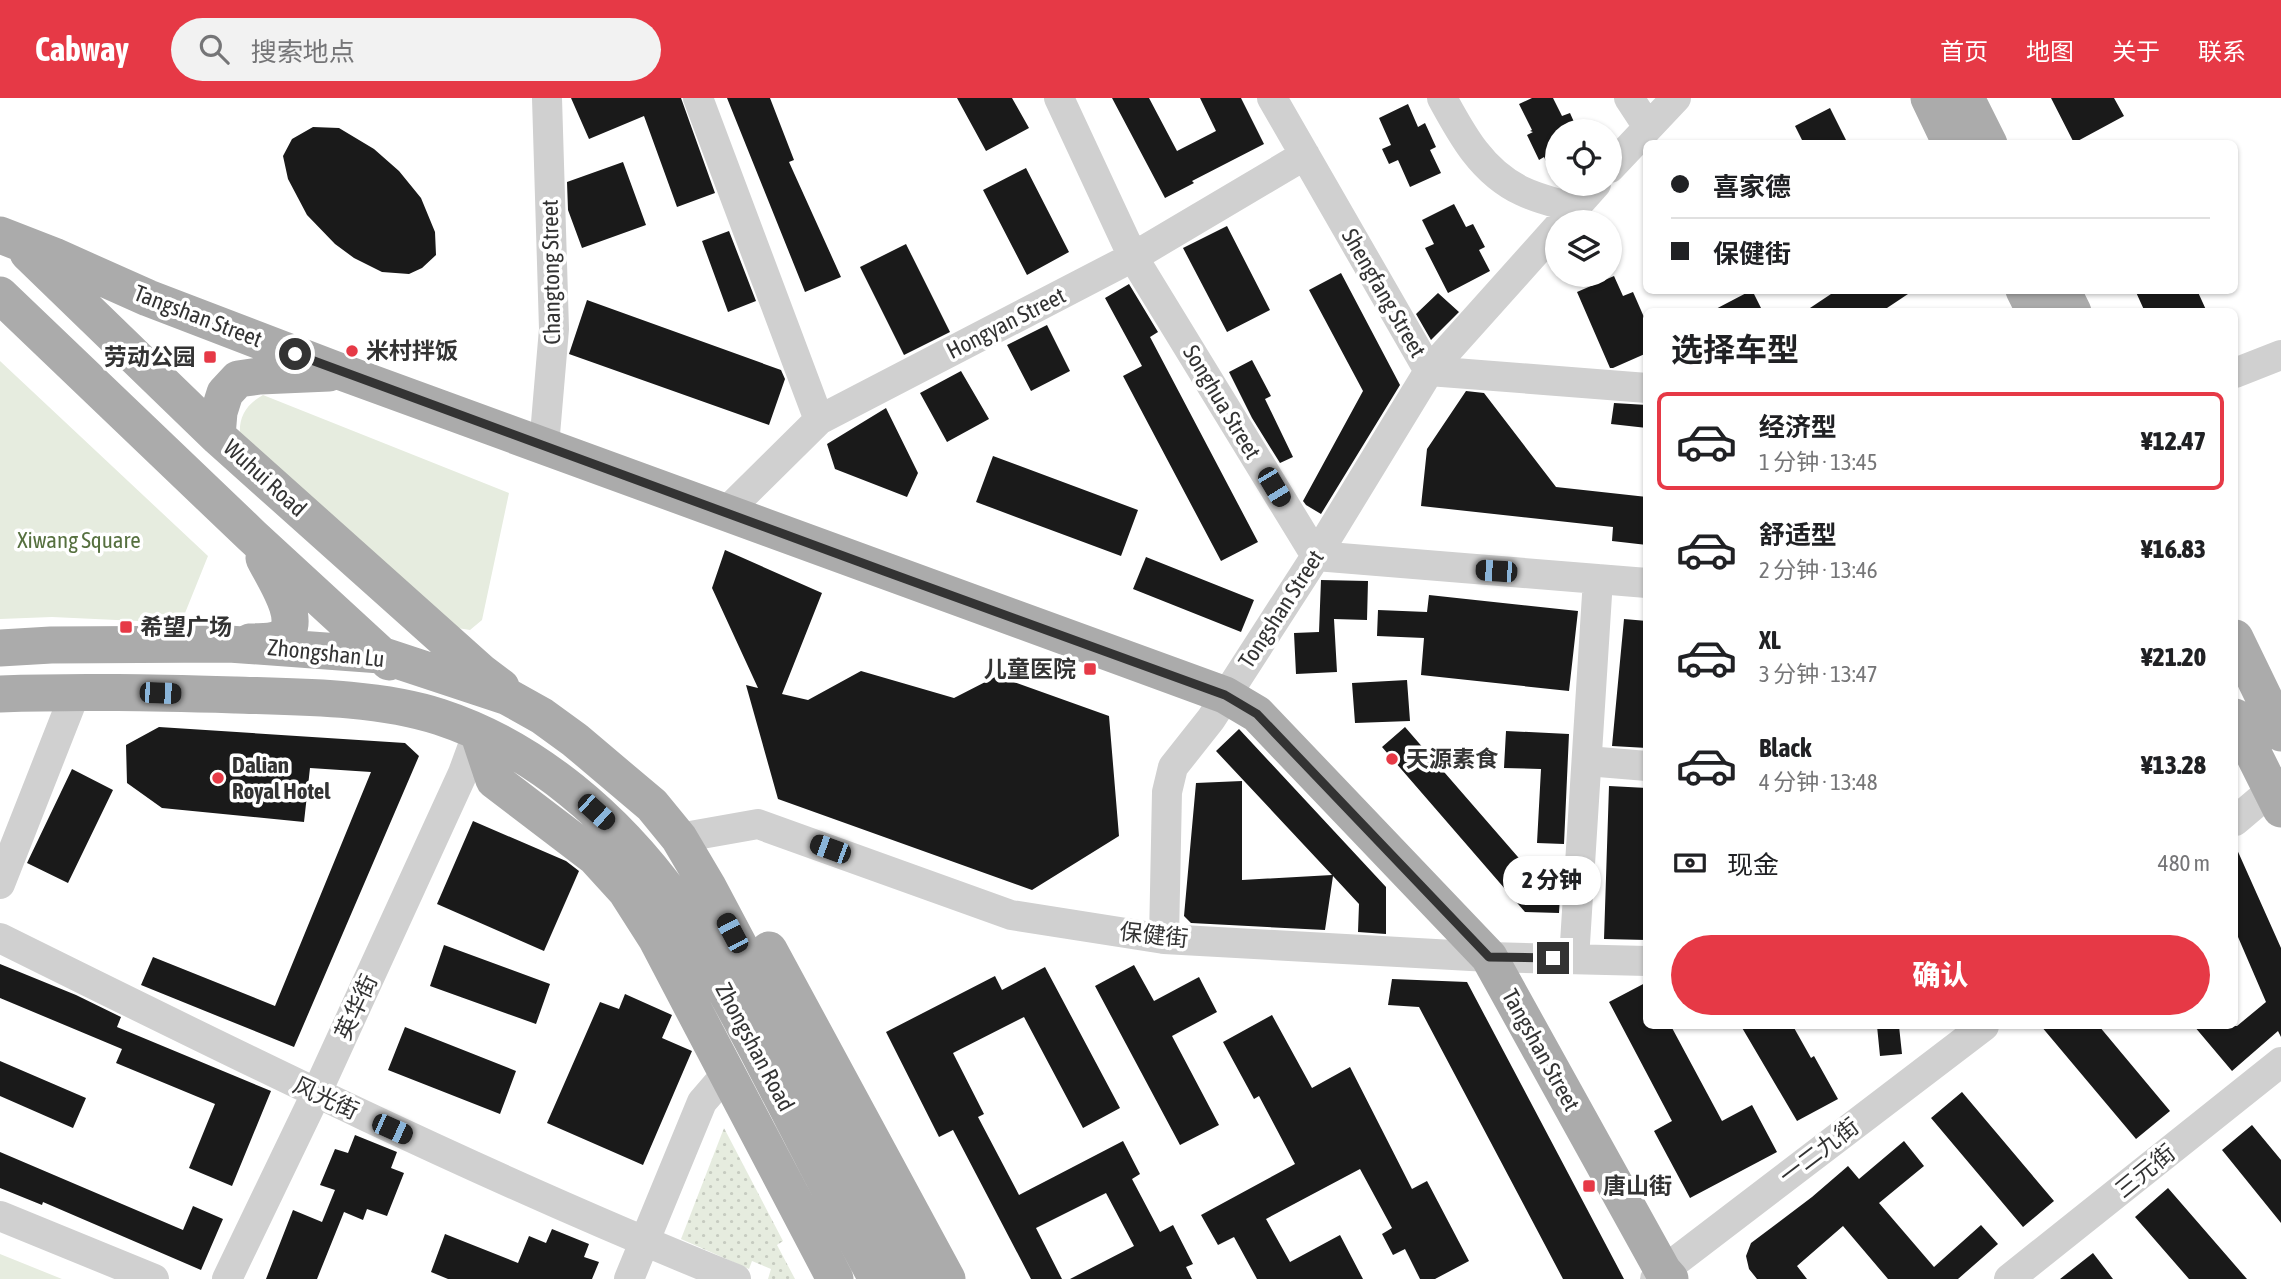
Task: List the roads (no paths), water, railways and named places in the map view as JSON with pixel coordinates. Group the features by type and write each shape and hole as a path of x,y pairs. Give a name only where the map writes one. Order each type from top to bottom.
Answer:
{"main road":[{"path":"1929,98 1949,140"},
{"path":"1966,98 1987,140"},
{"name":"Tangshan Street","path":"5,234 148,298 344,373 1225,695 1257,714 1489,957 1663,1276"},
{"name":"Wuhui Road","path":"5,234 217,436 481,672 542,716"},
{"path":"0,295 251,536 433,703 478,732 494,780 574,839 595,857 626,891 656,938 835,1279"},
{"path":"217,436 219,412 225,393 238,379 344,373"},
{"path":"229,644 271,640 284,636 290,626 290,611 251,536"},
{"name":"Zhongshan Lu","path":"0,648 51,645 229,644 382,655 508,697 542,716 652,805 679,838"},
{"path":"2238,644 2281,733"},
{"name":"Zhongshan Lu","path":"0,694 82,691 315,697 400,708 439,717 478,732"},
{"path":"2238,722 2278,794"},
{"name":"Zhongshan Road","path":"478,732 526,757 582,800 642,858 676,901 735,1007 877,1279"},
{"path":"679,838 731,887 758,931 947,1279"},
{"name":"Zhongshan Road","path":"679,838 708,887 916,1279"}],"street":[{"name":"Changtong Street","path":"544,446 554,328 547,98"},
{"path":"698,98 819,420"},
{"name":"Songhua Street","path":"1059,98 1133,257 1316,556"},
{"name":"Shengfang Street","path":"1272,98 1429,371 1643,388"},
{"path":"1442,98 1467,144 1482,161 1505,181 1550,210"},
{"path":"1629,98 1648,127"},
{"path":"1622,155 1676,98"},
{"name":"Hongyan Street","path":"724,513 819,420 1133,257 1305,155"},
{"name":"Tongshan Street","path":"1572,210 1585,196"},
{"name":"Tongshan Street","path":"1164,939 1167,792 1173,767 1211,719 1316,556 1429,371 1545,240"},
{"path":"2238,372 2281,355"},
{"path":"1316,556 1643,583"},
{"path":"1574,959 1598,579"},
{"path":"0,884 74,696 82,691"},
{"name":"英华街","path":"227,1279 316,1094 463,773 478,732"},
{"path":"1587,761 1643,766"},
{"path":"2238,819 2278,794"},
{"name":"保健街","path":"679,838 758,824 1011,915 1164,939 1489,957 1643,961"},
{"name":"风光街","path":"0,938 316,1094 646,1242 736,1279"},
{"name":"一二九街","path":"1663,1276 1980,1029"},
{"name":"三元街","path":"2009,1279 2281,1062"},
{"path":"629,1279 702,1102 727,1073"},
{"path":"0,1216 154,1279"}],"place":[{"name":"米村拌饭","path":"352,351"},
{"name":"劳动公园","path":"210,357"},
{"name":"希望广场","path":"126,627"},
{"name":"儿童医院","path":"1090,669"},
{"name":"天源素食","path":"1392,759"},
{"name":"Dalian Royal Hotel","path":"218,778"},
{"name":"唐山街","path":"1589,1186"}],"park label":[{"name":"Xiwang Square","path":"79,540"}]}
